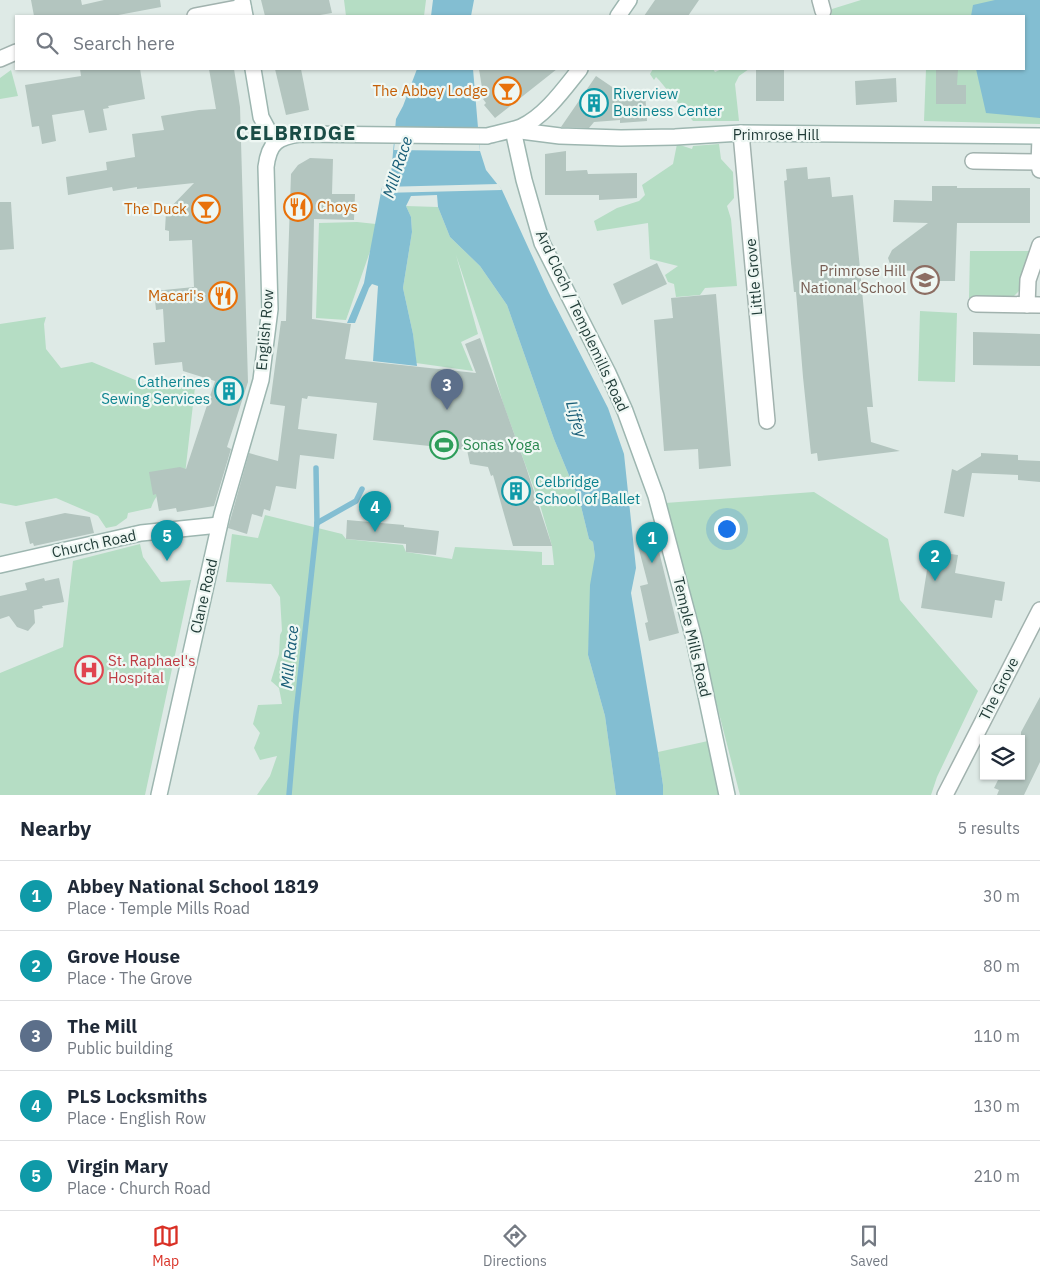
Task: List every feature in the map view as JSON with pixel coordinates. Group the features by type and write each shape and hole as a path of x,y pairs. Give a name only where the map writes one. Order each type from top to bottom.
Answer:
{"street":[{"path":"619,15 629,0"},
{"path":"201,15 243,8"},
{"path":"0,59 15,52"},
{"path":"253,70 261,117 275,143 285,136 300,134 487,136 513,130 536,118 579,70"},
{"name":"Primrose Hill","path":"513,130 560,136 612,138 741,133 1040,137"},
{"name":"Ard Cloch / Templemills Road","path":"513,130 526,187 542,243 608,373 625,411 651,480"},
{"name":"Little Grove","path":"741,133 767,421"},
{"path":"973,161 1040,166 1040,137"},
{"name":"English Row","path":"221,519 261,380 265,354 270,309 266,167 268,152 275,143"},
{"path":"976,304 1034,305 1028,280 1040,245"},
{"name":"Temple Mills Road","path":"651,480 694,639 727,795"},
{"name":"Church Road","path":"0,565 141,533 221,519"},
{"name":"Clane Road","path":"158,795 221,519"},
{"name":"The Grove","path":"945,795 1040,610"}],"green space":[{"path":"344,0 426,0 424,15 346,15"},
{"path":"861,0 1040,0 1040,124 924,121 926,70 1025,70 1025,15 831,15 832,9"},
{"path":"11,70 18,96 0,99 0,78"},
{"path":"652,70 714,70 715,72 720,70 748,70 739,76 735,84 739,121 693,121 659,80 656,77 654,80 650,74"},
{"path":"677,144 692,149 693,146 719,144 721,159 733,172 734,198 727,206 731,219 737,286 705,288 700,295 676,297 674,284 668,282 665,275 678,266 650,259 648,223 597,231 594,221 617,208 639,201 645,195 642,185 673,164"},
{"path":"406,206 438,207 450,237 480,266 507,305 554,439 580,502 589,539 593,542 595,556 588,655 605,716 616,795 257,795 270,776 277,756 260,760 254,748 260,733 253,724 258,705 282,704 279,688 271,681 279,654 282,631 280,597 271,584 226,582 232,534 258,538 265,515 342,534 346,539 403,545 406,552 452,559 455,547 542,552 542,565 554,565 552,546 540,505 503,403 456,255 478,334 461,342 473,371 416,363 413,334 403,288 412,232 411,217"},
{"path":"357,222 376,224 374,240 346,320 316,318 319,223"},
{"path":"970,251 1030,251 1020,280 1020,290 1008,299 969,298"},
{"path":"920,311 957,313 955,382 918,381"},
{"path":"46,317 44,324 46,349 61,368 92,362 152,387 195,387 184,483 163,490 151,508 128,513 127,518 116,526 106,528 98,516 56,498 16,506 0,503 0,324"},
{"path":"814,492 888,539 900,600 978,691 937,777 931,795 740,795 665,503"},
{"name":"St. Raphael's Hospital","path":"140,544 143,557 161,582 191,580 145,795 0,795 0,673 63,647 73,561"},
{"path":"708,741 724,795 663,795 658,752"}],"water":[{"path":"433,0 474,0 471,15 431,15"},
{"path":"995,0 1040,0 1040,118 986,113 976,70 1025,70 1025,15 971,15 973,5"},
{"name":"Liffey","path":"417,70 473,70 480,151 486,170 502,190 549,293 608,408 624,454 636,568 631,593 658,752 663,795 616,795 605,716 588,655 590,585 595,556 593,542 589,539 580,502 554,439 507,305 480,266 450,237 438,207 437,195 411,196 406,206 411,217 412,232 403,288 413,334 417,366 373,361 378,286 372,284 369,288 355,323 347,323 364,283 382,187 390,186 396,119"}],"pier":[{"path":"396,128 478,129 480,151 394,150"},
{"path":"498,184 502,190 382,193 382,187"}],"building":[{"path":"31,0 81,0 82,5 104,0 160,0 161,7 118,15 34,15"},
{"path":"261,0 329,0 332,13 320,15 265,15"},
{"path":"655,0 699,0 689,15 645,15"},
{"path":"80,70 140,70 145,99 108,106 109,108 103,109 107,130 89,133 84,110 52,115 56,141 42,144 39,126 32,127 25,85 81,76"},
{"path":"209,70 234,70 240,107 248,382 227,447 231,449 214,506 177,512 176,508 159,511 156,494 153,495 149,472 180,467 186,469 215,381 183,371 182,362 155,365 153,343 165,342 163,309 156,310 154,291 194,287 192,240 169,241 169,231 165,230 166,212 194,183 137,189 137,187 113,191 112,187 68,195 66,177 107,170 106,162 135,157 132,134 164,130 161,116 216,109"},
{"path":"275,70 301,70 309,110 286,115"},
{"name":"The Abbey Lodge","path":"479,70 556,70 495,118 484,105 486,103 483,99 487,95 482,88"},
{"path":"756,70 784,70 784,101 756,101"},
{"path":"936,70 958,70 957,85 966,85 966,104 936,104"},
{"path":"596,76 621,93 645,92 647,121 620,123 620,120 594,122 589,128 561,127"},
{"path":"896,78 897,102 856,105 855,81"},
{"path":"566,151 566,171 587,170 588,174 637,173 637,198 599,200 599,195 545,195 545,154"},
{"path":"310,158 333,159 332,194 355,194 354,220 314,219 312,319 351,324 345,359 476,373 465,344 480,338 552,546 513,546 493,475 491,476 488,467 470,464 467,450 373,440 377,403 308,396 307,399 302,398 298,429 337,434 334,459 300,455 296,489 276,486 270,511 264,509 262,517 252,514 247,534 228,528 249,453 278,461 285,406 270,404 281,321 286,321 291,174 298,165"},
{"path":"807,167 808,179 830,177 832,197 853,195 873,407 867,407 871,442 900,451 818,461 817,453 811,454 784,181 787,180 786,169"},
{"path":"932,186 1030,188 1030,223 957,223 955,281 935,281 935,292 915,292 915,271 895,270 891,267 888,258 892,250 928,223 893,222 894,200 932,201"},
{"path":"0,202 11,202 14,249 0,250"},
{"path":"657,263 667,284 622,305 613,284"},
{"path":"716,294 731,466 699,469 698,449 664,451 654,320 673,318 671,298"},
{"path":"973,332 1040,334 1040,366 973,365"},
{"path":"981,453 1018,455 1018,460 1040,461 1040,482 1018,480 1018,475 972,473 964,517 944,513 952,469 957,471 981,456"},
{"path":"65,513 90,517 94,533 34,546 33,543 30,544 25,522"},
{"path":"347,520 404,525 404,527 439,531 436,555 406,552 406,544 346,539"},
{"path":"646,531 650,532 656,539 679,633 649,641 645,623 648,622 640,586 648,584 637,542 639,535"},
{"path":"930,551 958,555 955,573 1005,582 1002,601 995,600 992,618 921,608"},
{"path":"44,578 45,581 59,578 64,602 42,606 43,608 34,610 35,623 28,631 17,627 9,616 0,619 0,596 27,590 25,583"},
{"path":"1040,697 1040,762 1024,795 997,795 999,790 994,788 998,780 1025,780 1025,735 1021,735"}],"waterway":[{"name":"Mill Race","path":"289,795 317,523 316,468"},
{"name":"Mill Race","path":"317,523 356,501 362,489"}],"place":[{"name":"The Abbey Lodge","path":"507,91"},
{"name":"Riverview Business Center","path":"594,103"},
{"name":"Choys","path":"298,207"},
{"name":"The Duck","path":"206,209"},
{"name":"Primrose Hill National School","path":"925,280"},
{"name":"Macari's","path":"223,296"},
{"name":"Catherines Sewing Services","path":"229,391"},
{"name":"The Mill","path":"447,410"},
{"name":"Sonas Yoga","path":"444,445"},
{"name":"Celbridge School of Ballet","path":"516,491"},
{"name":"PLS Locksmiths","path":"375,532"},
{"name":"Virgin Mary","path":"167,561"},
{"name":"Abbey National School 1819","path":"652,563"},
{"name":"Grove House","path":"935,581"},
{"name":"St. Raphael's Hospital","path":"89,670"}],"district":[{"name":"CELBRIDGE","path":"296,133"}]}
